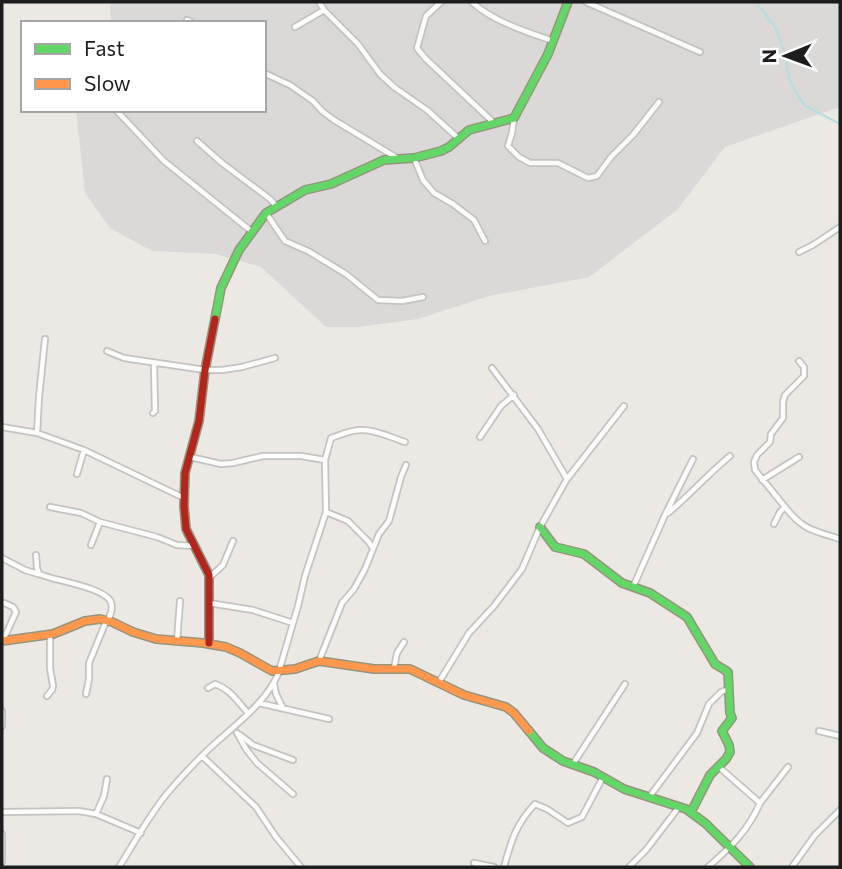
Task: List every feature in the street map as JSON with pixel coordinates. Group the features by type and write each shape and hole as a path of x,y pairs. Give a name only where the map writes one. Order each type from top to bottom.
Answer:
{"street":[{"path":"319,2 358,44 380,74 458,138"},
{"path":"441,2 426,16 417,48 495,124"},
{"path":"472,2 481,10 525,32 553,40"},
{"path":"568,2 548,54 514,118 508,146 530,163 558,163 588,178 597,176 659,102"},
{"path":"586,2 700,52"},
{"path":"295,27 324,10"},
{"path":"266,74 290,85 334,120 397,158"},
{"path":"119,112 164,161 251,231"},
{"path":"209,643 209,577 187,528 185,473 199,421 205,370 221,288 239,250 267,213 305,190 331,184 384,160 414,158 441,151 469,130 514,118"},
{"path":"197,141 276,206"},
{"path":"414,158 423,180 434,193 474,220 485,242"},
{"path":"267,213 285,241 308,251 346,274 378,300 423,298"},
{"path":"799,252 840,227"},
{"path":"37,433 45,340"},
{"path":"107,351 124,358 205,370 242,367 275,358"},
{"path":"799,361 804,367 804,376 785,395 783,418 771,434 770,442 757,455 755,470 807,529 840,539"},
{"path":"153,413 154,363"},
{"path":"492,368 538,429 567,479"},
{"path":"481,437 501,406 514,395"},
{"path":"439,682 469,633 522,569 540,527 567,479 624,406"},
{"path":"2,427 37,433 85,450 184,498"},
{"path":"119,867 169,792 202,756 238,725 274,684 326,512 325,460 331,438 354,430 374,432 405,442"},
{"path":"77,474 85,450"},
{"path":"189,457 220,464 263,456 301,456 325,460"},
{"path":"664,515 730,456"},
{"path":"762,480 799,457"},
{"path":"633,588 664,515 693,459"},
{"path":"319,661 342,603 354,589 379,534 389,521 406,465"},
{"path":"50,507 81,513 100,522 177,545 194,546"},
{"path":"774,524 785,507"},
{"path":"326,512 348,521 373,548"},
{"path":"91,545 100,522"},
{"path":"540,527 555,547 584,554 622,583 650,593 687,617 715,664 728,672 732,718 722,731 730,752 710,775 691,812"},
{"path":"209,577 223,565 233,541"},
{"path":"36,555 39,574"},
{"path":"2,558 25,570 51,579 68,581 107,597 112,605 108,621 89,663 86,694"},
{"path":"177,642 180,601"},
{"path":"2,640 16,612 13,607 4,603"},
{"path":"209,603 253,610 293,623"},
{"path":"2,640 50,634 85,621 100,619 156,639 222,645 272,671 285,671 319,661 374,668 410,669 464,695 511,710 543,748 562,761 603,777 624,789 691,812 750,867"},
{"path":"47,696 53,686 50,634"},
{"path":"393,669 397,653 404,642"},
{"path":"208,688 215,684 229,691 248,713"},
{"path":"274,684 283,709"},
{"path":"573,764 625,684"},
{"path":"650,796 697,733 709,704 729,688"},
{"path":"259,703 329,719"},
{"path":"2,711 2,726"},
{"path":"238,725 237,733 257,763 293,794"},
{"path":"819,731 840,736"},
{"path":"237,733 253,745 293,760"},
{"path":"202,756 256,807 301,867"},
{"path":"719,767 760,803"},
{"path":"708,867 730,848 788,767"},
{"path":"504,867 512,838 535,804 568,823 582,817 603,777"},
{"path":"96,814 104,796 107,779"},
{"path":"629,867 646,850 679,806"},
{"path":"792,867 815,835 840,810"},
{"path":"2,812 79,811 96,814 141,833"},
{"path":"2,834 2,862"},
{"path":"474,863 494,867"}],"shaded area":[{"path":"110,2 840,2 840,109 725,147 677,210 589,277 489,296 418,319 359,327 326,327 261,267 215,254 152,251 110,228 85,193 76,112 266,112 266,21 111,21"}],"waterway":[{"path":"756,2 775,27 784,50 790,82 804,105 840,124"}],"traffic: fast":[{"path":"215,319 221,288 239,250 266,213 305,190 331,184 384,160 414,158 441,151 469,130 514,118 548,54 568,2"},
{"path":"540,527 555,547 584,554 622,583 650,593 687,617 715,664 728,672 732,718 722,731 730,752 710,775 691,812"},
{"path":"529,731 543,748 563,761 594,772 624,789 686,809 705,823 750,867"}],"traffic: slow":[{"path":"2,641 53,634 85,621 100,619 156,639 226,647 272,671 295,669 319,661 374,669 410,669 464,695 506,707 529,731"}],"traffic: jam":[{"path":"209,643 209,575 186,529 184,506 185,473 199,421 215,319"}]}
